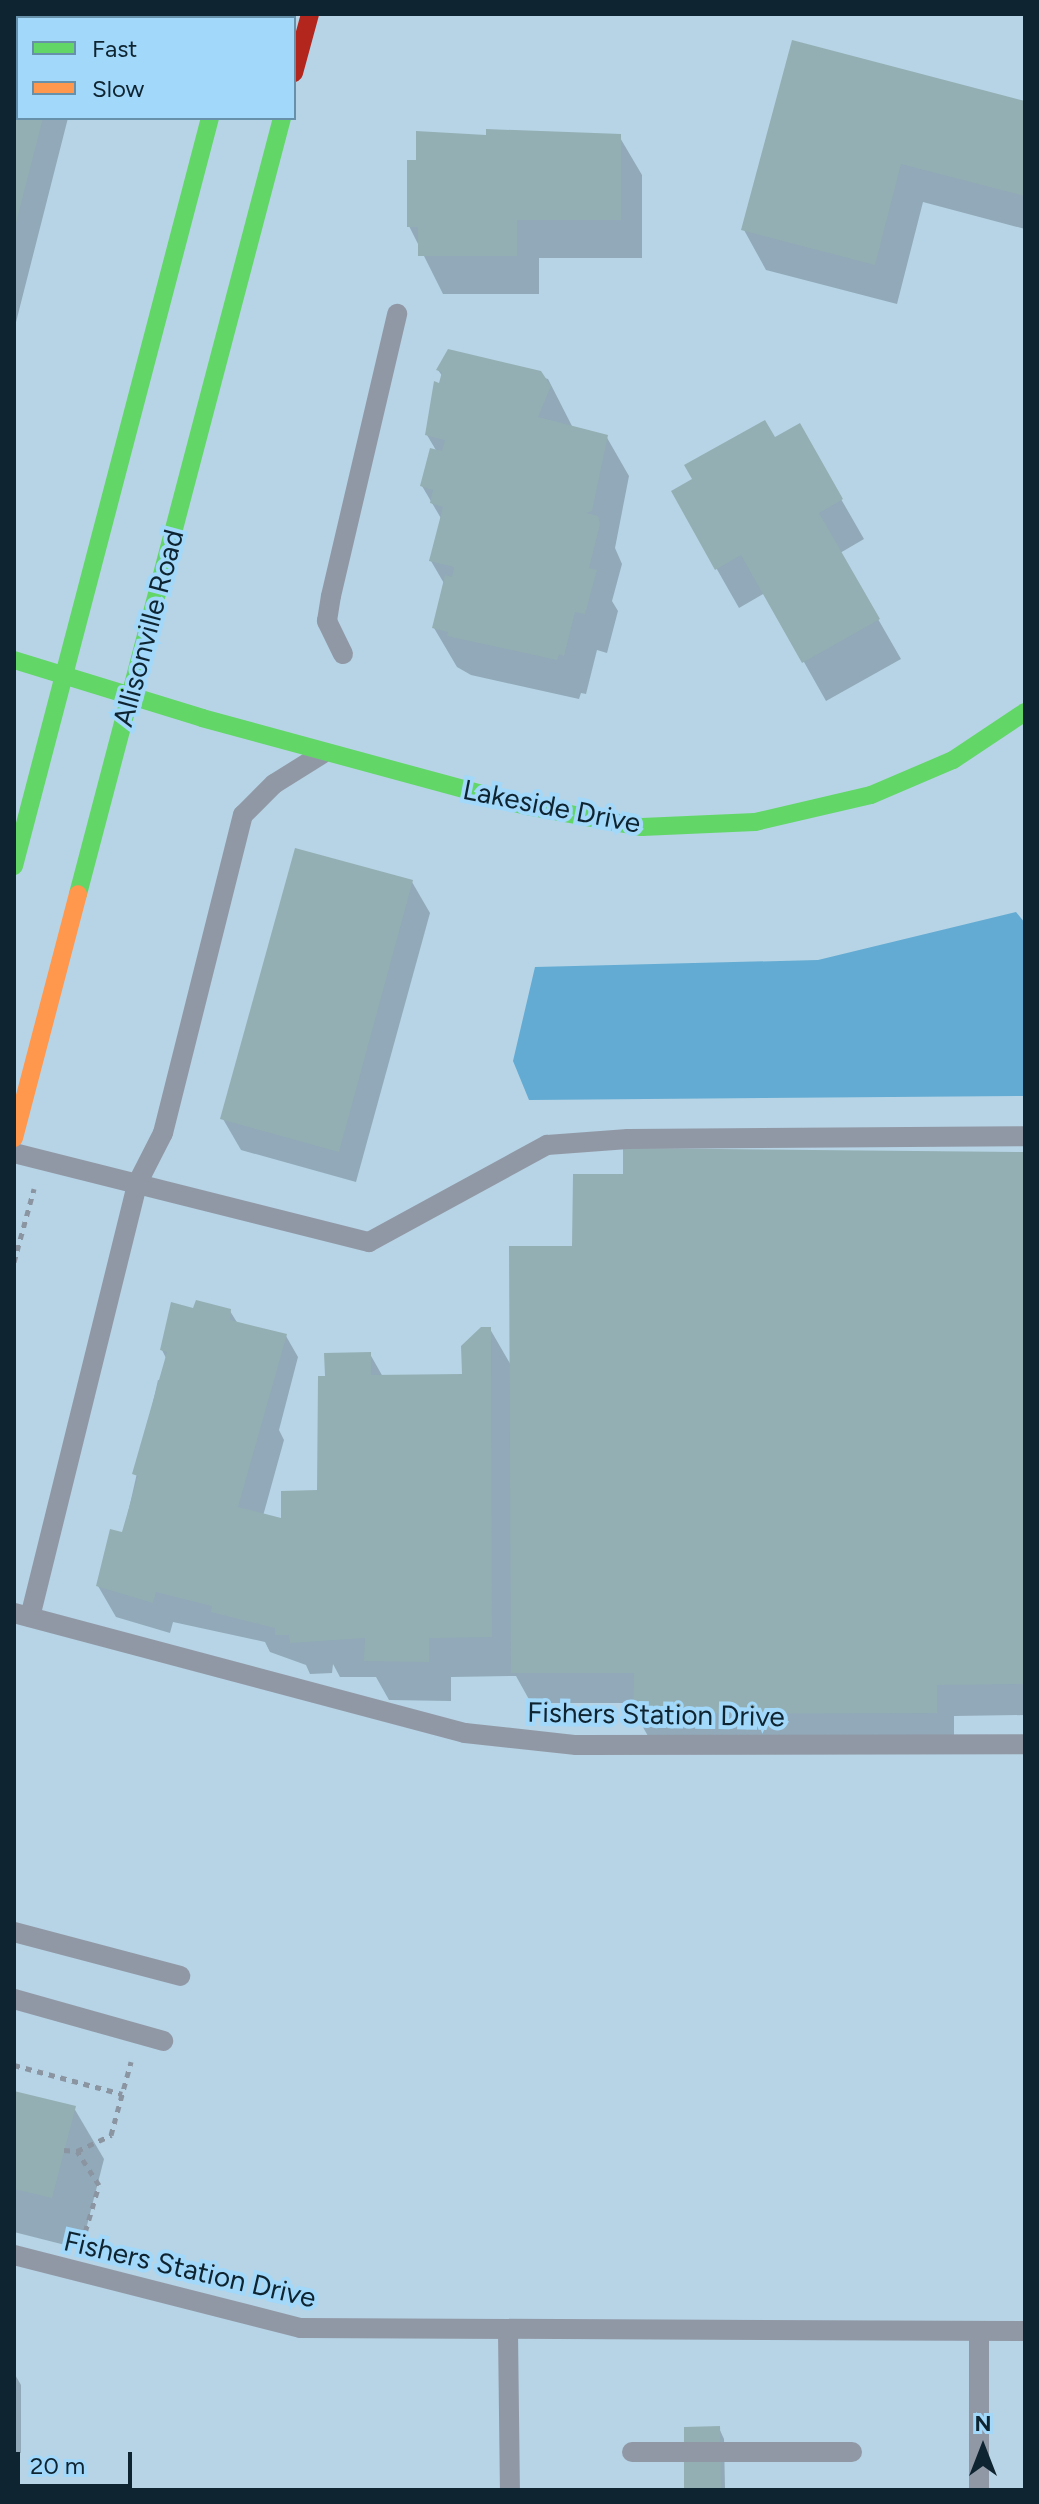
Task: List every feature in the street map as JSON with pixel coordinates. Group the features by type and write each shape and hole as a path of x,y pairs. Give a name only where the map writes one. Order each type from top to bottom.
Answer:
{"main road":[{"path":"296,66 310,14"},
{"path":"14,866 209,120"},
{"name":"Allisonville Road","path":"14,1138 281,120"},
{"name":"Lakeside Drive","path":"14,660 326,752 526,806 642,827 755,822 871,795 953,760 1025,712"}],"lane":[{"path":"343,654 327,621 397,314"},
{"path":"22,1615 137,1184 163,1133 243,815 274,784 326,752"},
{"path":"14,1153 369,1242 547,1145 628,1139 1025,1136"},
{"name":"Fishers Station Drive","path":"22,1615 465,1733 576,1745 1025,1744"},
{"path":"14,1932 180,1976"},
{"path":"14,1999 163,2041"},
{"name":"Fishers Station Drive","path":"14,2255 300,2328 508,2332 1025,2331"},
{"path":"979,2331 979,2490"},
{"path":"508,2332 510,2490"},
{"path":"632,2452 852,2452"}],"path":[{"path":"64,2150 77,2151 111,2135 132,2061"},
{"path":"14,2065 122,2094"},
{"path":"67,2245 81,2249 99,2185 77,2151"}],"water":[{"path":"1016,912 1025,923 1025,1096 529,1100 513,1061 535,967 818,960"}],"building":[{"path":"14,14 69,14 16,16 16,120 42,120 15,227"},
{"path":"792,40 1025,101 1025,196 901,164 875,265 741,230"},
{"path":"486,129 621,134 621,220 517,220 517,256 418,256 418,227 407,227 407,160 416,160 416,131 486,135"},
{"path":"448,349 541,371 551,386 538,417 608,435 592,511 586,513 598,516 600,524 589,568 597,570 585,614 575,612 564,656 559,654 557,660 447,636 448,632 432,628 445,575 452,577 454,567 429,561 443,507 430,503 433,490 420,486 430,448 442,451 445,440 425,435 434,381 439,383 442,372 436,370"},
{"path":"765,420 775,437 800,423 843,499 819,513 880,619 802,663 741,555 715,570 671,491 692,479 684,465"},
{"path":"295,848 413,880 339,1152 220,1119"},
{"path":"623,1148 1025,1152 1025,1684 937,1685 937,1713 633,1714 634,1673 511,1673 509,1246 572,1246 573,1174 623,1174"},
{"path":"196,1300 231,1309 230,1320 287,1334 238,1507 281,1518 281,1491 317,1490 318,1376 325,1376 324,1353 371,1352 371,1375 462,1374 461,1346 481,1327 491,1327 492,1637 429,1638 429,1662 364,1661 365,1638 290,1643 289,1635 275,1635 275,1628 211,1612 212,1606 156,1592 153,1603 96,1586 110,1529 122,1532 138,1476 132,1474 167,1352 160,1350 171,1302 193,1308"},
{"path":"14,2091 76,2106 52,2198 14,2189"},
{"path":"720,2426 721,2490 684,2490 684,2427"}],"traffic: fast":[{"path":"14,866 209,120"},
{"path":"78,894 281,120"},
{"path":"14,660 202,718 526,806 642,827 755,822 871,795 953,760 1025,712"}],"traffic: slow":[{"path":"14,1138 78,894"}],"traffic: jam":[{"path":"296,66 310,14"}]}
